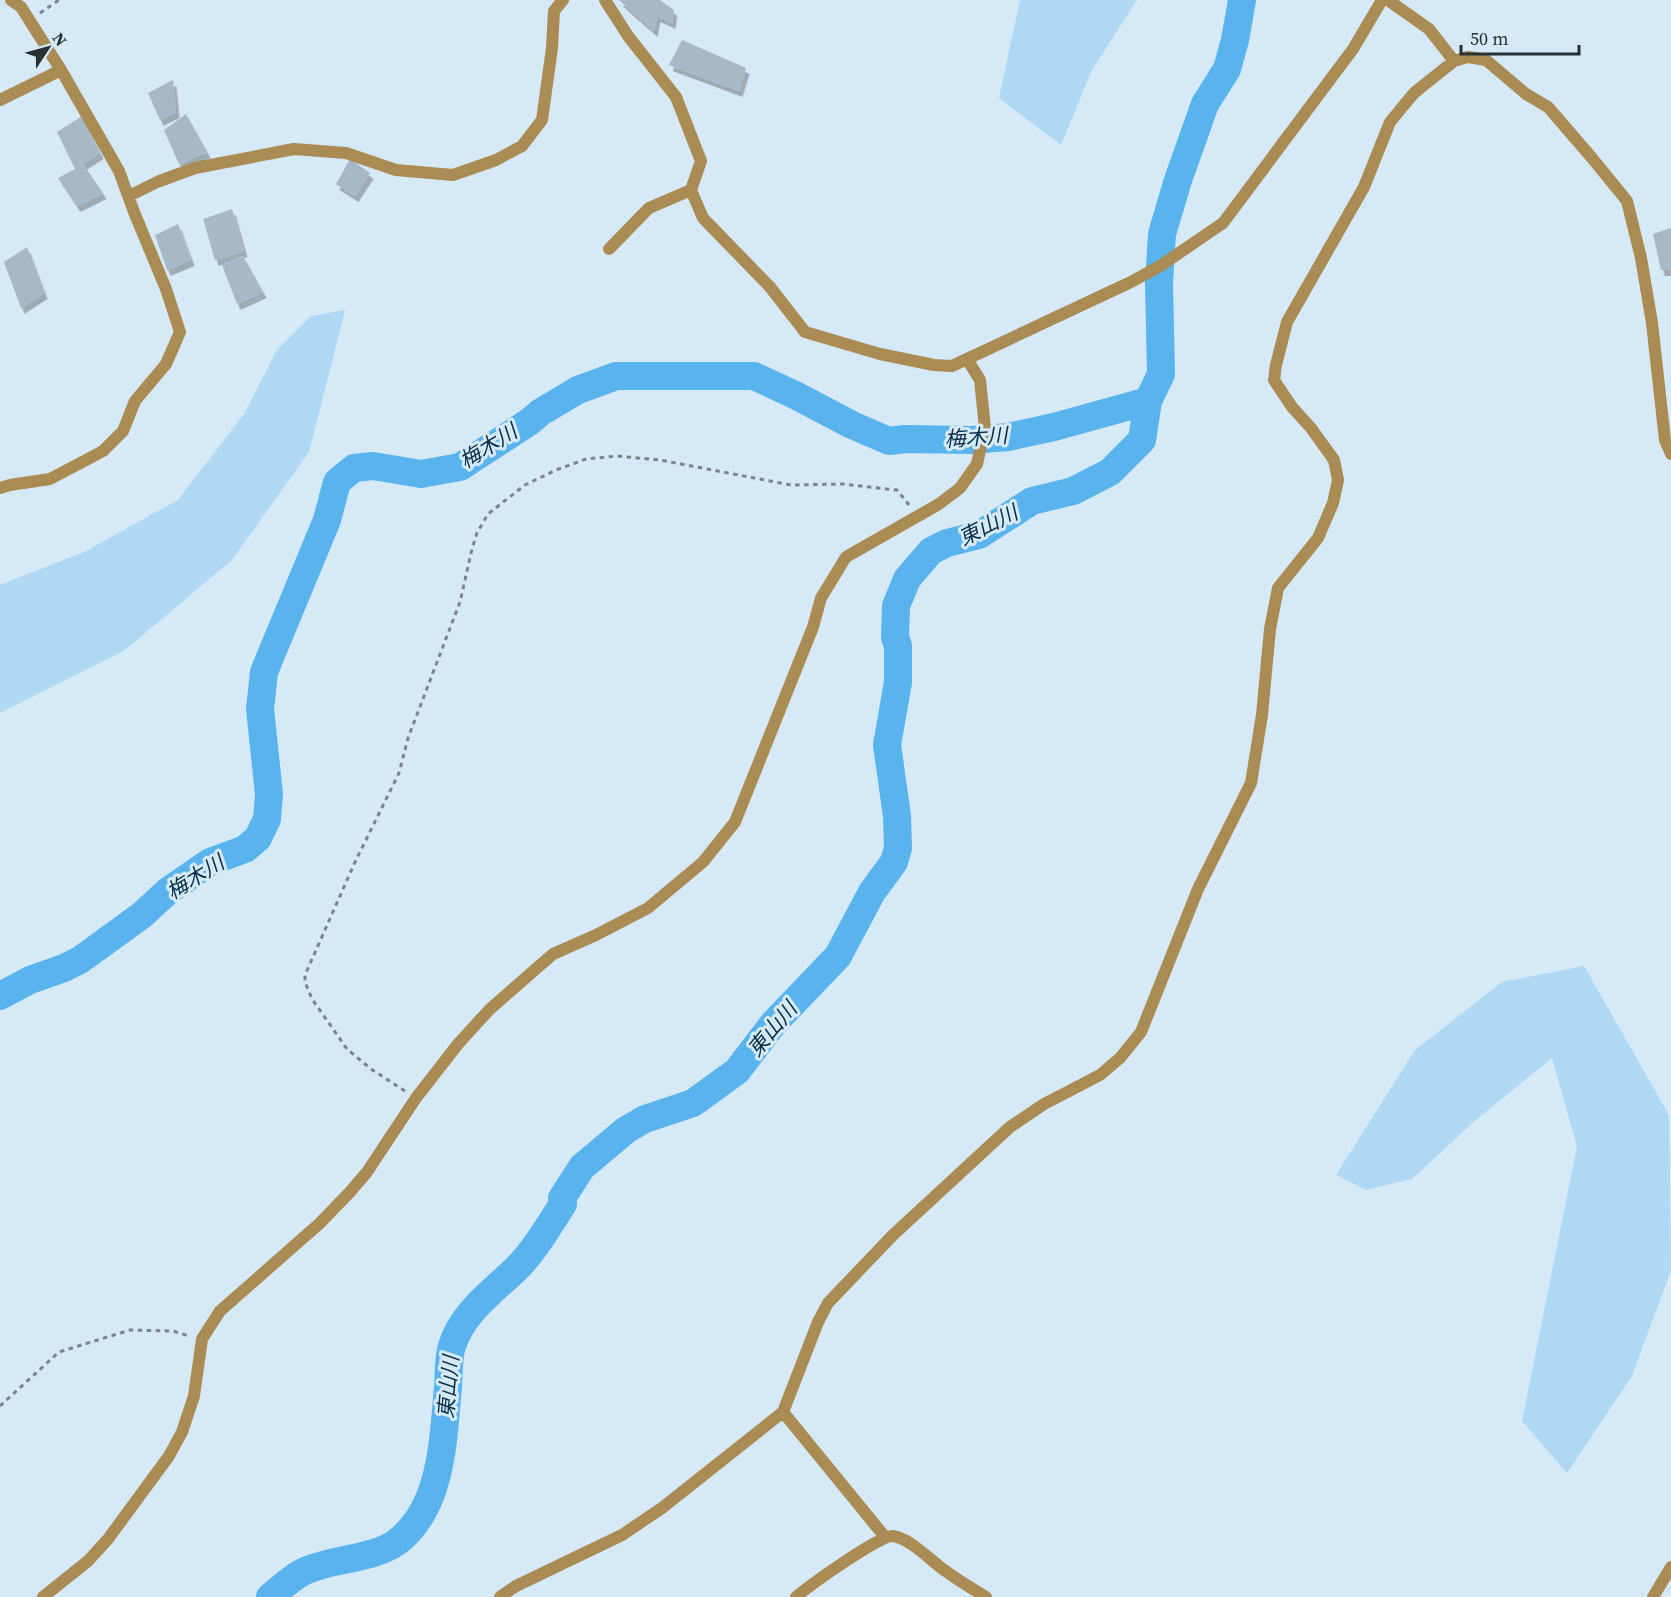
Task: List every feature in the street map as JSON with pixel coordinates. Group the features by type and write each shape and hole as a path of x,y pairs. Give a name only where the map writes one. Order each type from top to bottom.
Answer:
{"street":[{"path":"0,488 10,484 50,480 103,451 123,431 135,401 166,364 180,332 166,289 119,171 61,70 21,7 11,0"},
{"path":"129,196 157,182 195,168 294,149 346,153 396,170 453,175 496,160 522,146 542,120 552,48 554,11 563,0"},
{"path":"605,0 628,36 676,97 701,161 691,190 703,218 770,287 805,332 880,354 934,365 952,366 1131,282 1160,266 1223,223 1353,49 1382,0"},
{"path":"1388,0 1429,29 1454,61"},
{"path":"500,1597 516,1586 621,1535 662,1508 783,1412 818,1322 828,1304 877,1252 1010,1127 1044,1104 1100,1075 1120,1058 1141,1032 1198,889 1251,783 1262,715 1270,629 1278,588 1318,538 1333,503 1338,480 1334,460 1274,380 1287,322 1364,187 1390,122 1414,93 1454,61 1468,57 1485,60 1526,94 1548,107 1627,201 1641,258 1653,323 1665,441 1671,454"},
{"path":"0,100 61,70"},
{"path":"609,249 649,208 691,190"},
{"path":"43,1597 88,1561 108,1539 169,1456 182,1432 194,1396 202,1339 220,1311 319,1224 350,1192 367,1172 416,1098 458,1044 490,1009 552,954 596,935 648,908 703,862 735,822 813,627 821,598 846,557 918,517 960,488 977,464 985,428 980,380 968,359"},
{"path":"783,1412 885,1537"},
{"path":"796,1597 885,1537 893,1535 986,1597"},
{"path":"1653,1597 1671,1567"}],"path":[{"path":"29,20 59,0"},
{"path":"416,1098 371,1069 347,1049 312,999 305,982 305,975 355,862 399,773 408,738 460,602 474,541 488,514 525,485 556,470 586,459 617,456 660,460 791,485 842,484 897,490 918,517"},
{"path":"0,1406 58,1352 83,1343 130,1330 173,1331 202,1339"}],"shaded area":[{"path":"1020,0 1137,0 1092,70 1061,145 999,98"},
{"path":"345,310 309,452 232,560 125,650 0,713 0,585 84,552 178,500 244,414 277,350 311,316"},
{"path":"1584,966 1669,1115 1671,1270 1632,1376 1567,1473 1522,1421 1577,1146 1552,1058 1477,1119 1412,1179 1366,1190 1336,1175 1415,1050 1502,982"}],"building":[{"path":"619,0 660,0 674,10 672,23 657,16 654,31"},
{"path":"682,40 746,68 739,91 669,65"},
{"path":"173,80 176,112 160,120 148,93"},
{"path":"186,114 207,152 179,164 164,130"},
{"path":"82,116 100,153 83,164 103,193 77,206 58,178 75,169 57,132"},
{"path":"350,159 370,173 355,196 336,184"},
{"path":"232,209 244,251 215,260 203,219"},
{"path":"178,224 191,260 167,270 155,235"},
{"path":"1671,228 1671,270 1661,270 1653,234"},
{"path":"27,247 44,293 21,308 4,262"},
{"path":"243,256 263,292 237,304 222,265"}],"waterway":[{"name":"東山川","path":"270,1597 303,1572 387,1548 397,1542 412,1527 424,1510 438,1470 452,1346 471,1312 531,1253 563,1204 562,1198 582,1167 626,1130 645,1119 693,1103 737,1071 773,1024 838,956 872,892 894,862 898,848 897,816 887,745 898,682 898,646 895,637 896,606 907,579 931,551 947,543 979,535 1032,501 1073,491 1110,472 1142,440 1148,401 1161,374 1159,283 1162,234 1205,104 1227,69 1242,0"},
{"name":"梅木川","path":"0,996 30,980 80,960 142,915 168,891 210,862 245,849 258,838 267,819 269,794 260,709 264,672 327,520 337,482 354,468 373,466 421,474 460,467 578,390 616,376 754,376 889,441 1008,437 1148,401"}]}
